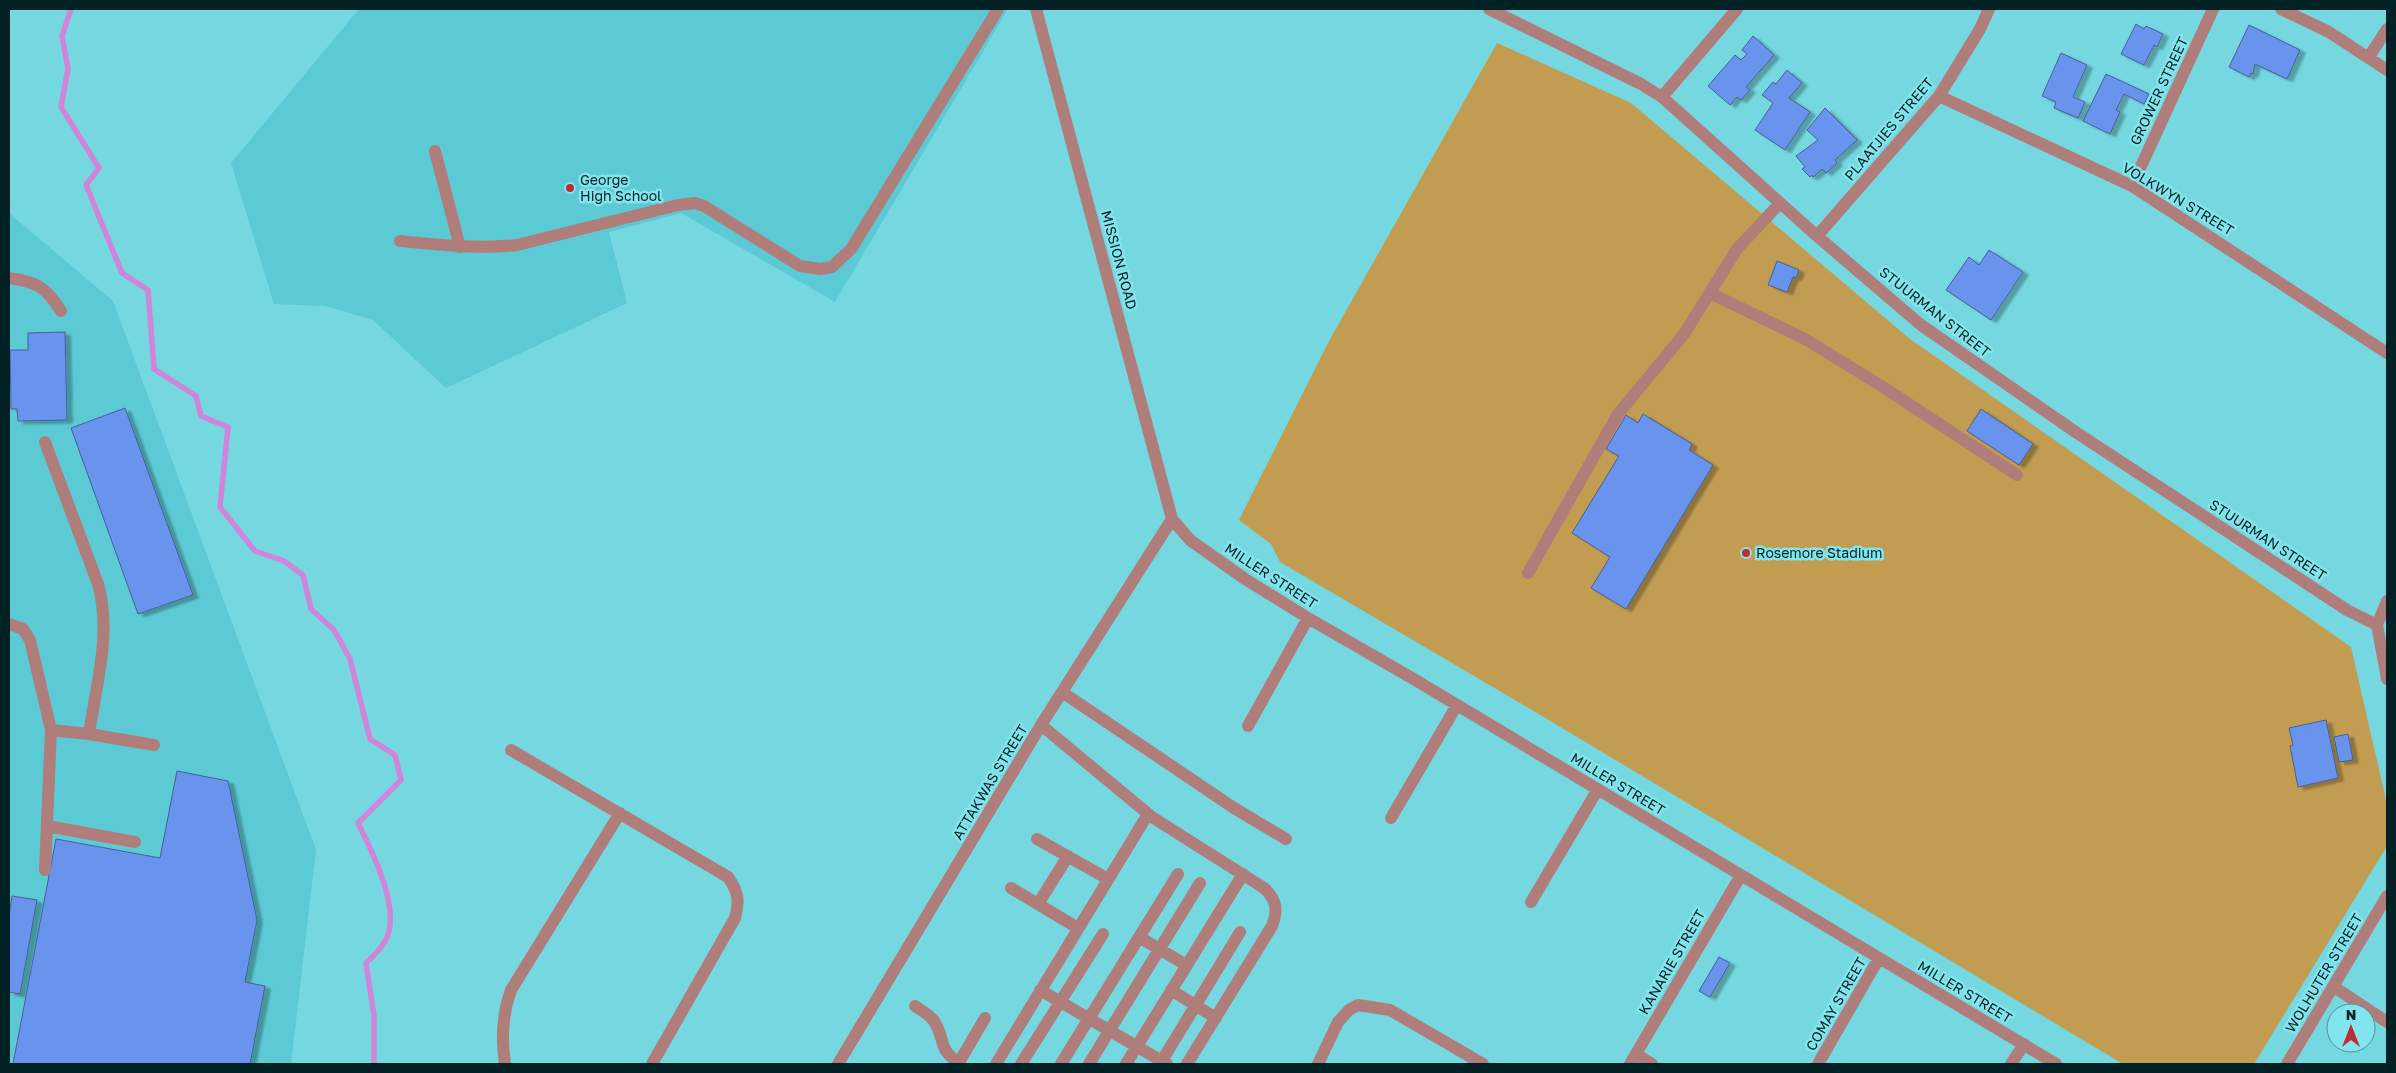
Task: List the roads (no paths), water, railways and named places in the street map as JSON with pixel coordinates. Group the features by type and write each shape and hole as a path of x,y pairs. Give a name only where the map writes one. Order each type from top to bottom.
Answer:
{"street":[{"path":"400,241 460,247 490,248 517,245 678,204 695,203 704,206 800,266 821,269 832,267 852,249 998,9"},
{"name":"MISSION ROAD","path":"1036,9 1172,518"},
{"name":"STUURMAN STREET","path":"1489,9 1641,84 1662,98 1817,236 1921,325 1972,361 2347,610 2377,625"},
{"path":"1662,98 1736,9"},
{"name":"PLAATJIES STREET","path":"1817,236 1939,96 1980,29 1989,9"},
{"name":"GROWER STREET","path":"2132,186 2213,9"},
{"path":"2281,9 2329,32 2387,70"},
{"path":"2369,57 2387,29"},
{"name":"VOLKWYN STREET","path":"1939,96 2132,186 2387,353"},
{"path":"435,152 460,247"},
{"path":"1528,573 1618,414 1684,334 1737,249 1780,203"},
{"path":"9,278 36,284 49,291 61,311"},
{"path":"1710,293 1805,339 1880,385 2017,475"},
{"path":"45,442 98,584 104,610 104,640 89,734"},
{"name":"MILLER STREET","path":"1172,518 1190,540 1245,579 1308,618 1598,789 2056,1064"},
{"name":"ATTAKWAS STREET","path":"838,1064 1041,726 1172,518"},
{"path":"2387,601 2377,625 2387,679"},
{"path":"1248,726 1308,618"},
{"path":"9,624 24,630 30,640 51,730 45,870"},
{"path":"1062,692 1234,808 1286,839"},
{"path":"1391,818 1457,705"},
{"path":"1041,726 1148,814 1243,874 1272,895 1276,904 1276,914 1272,926 1187,1064"},
{"path":"51,730 89,734 154,745"},
{"path":"511,750 728,877 734,886 739,900 735,918 652,1064"},
{"path":"1531,902 1598,789"},
{"path":"505,1064 502,1043 504,1017 511,990 620,813"},
{"path":"996,1064 1148,814"},
{"path":"47,826 135,842"},
{"path":"1037,839 1108,879"},
{"path":"1038,904 1068,856"},
{"path":"1061,1064 1178,874"},
{"path":"1126,1064 1243,874"},
{"name":"KANARIE STREET","path":"1633,1059 1741,875"},
{"path":"1089,1064 1200,883"},
{"path":"1011,888 1078,928"},
{"name":"WOLHUTER STREET","path":"2287,1064 2387,896"},
{"path":"1040,990 1163,1063 1195,1005 1240,932"},
{"path":"1021,1064 1103,934"},
{"path":"1139,937 1186,965"},
{"name":"COMAY STREET","path":"1818,1064 1879,958"},
{"path":"2334,987 2387,1022"},
{"path":"1171,990 1216,1018"},
{"path":"1318,1064 1338,1022 1358,1005 1390,1010 1483,1064"},
{"path":"916,1006 933,1019 940,1032 944,1050 959,1064 986,1018"},
{"path":"2011,1064 2024,1044"},
{"path":"1633,1059 1652,1064"}],"waterway":[{"path":"71,9 62,36 68,69 61,107 99,168 86,185 122,273 148,290 154,369 196,396 201,416 228,427 220,507 255,551 284,561 303,575 311,609 334,630 350,659 370,739 395,755 401,780 358,823 371,849 384,883 390,916 389,931 384,943 366,963 374,1016 374,1064"}],"place":[{"name":"George High School","path":"570,188"},
{"name":"Rosemore Stadium","path":"1746,553"}]}
